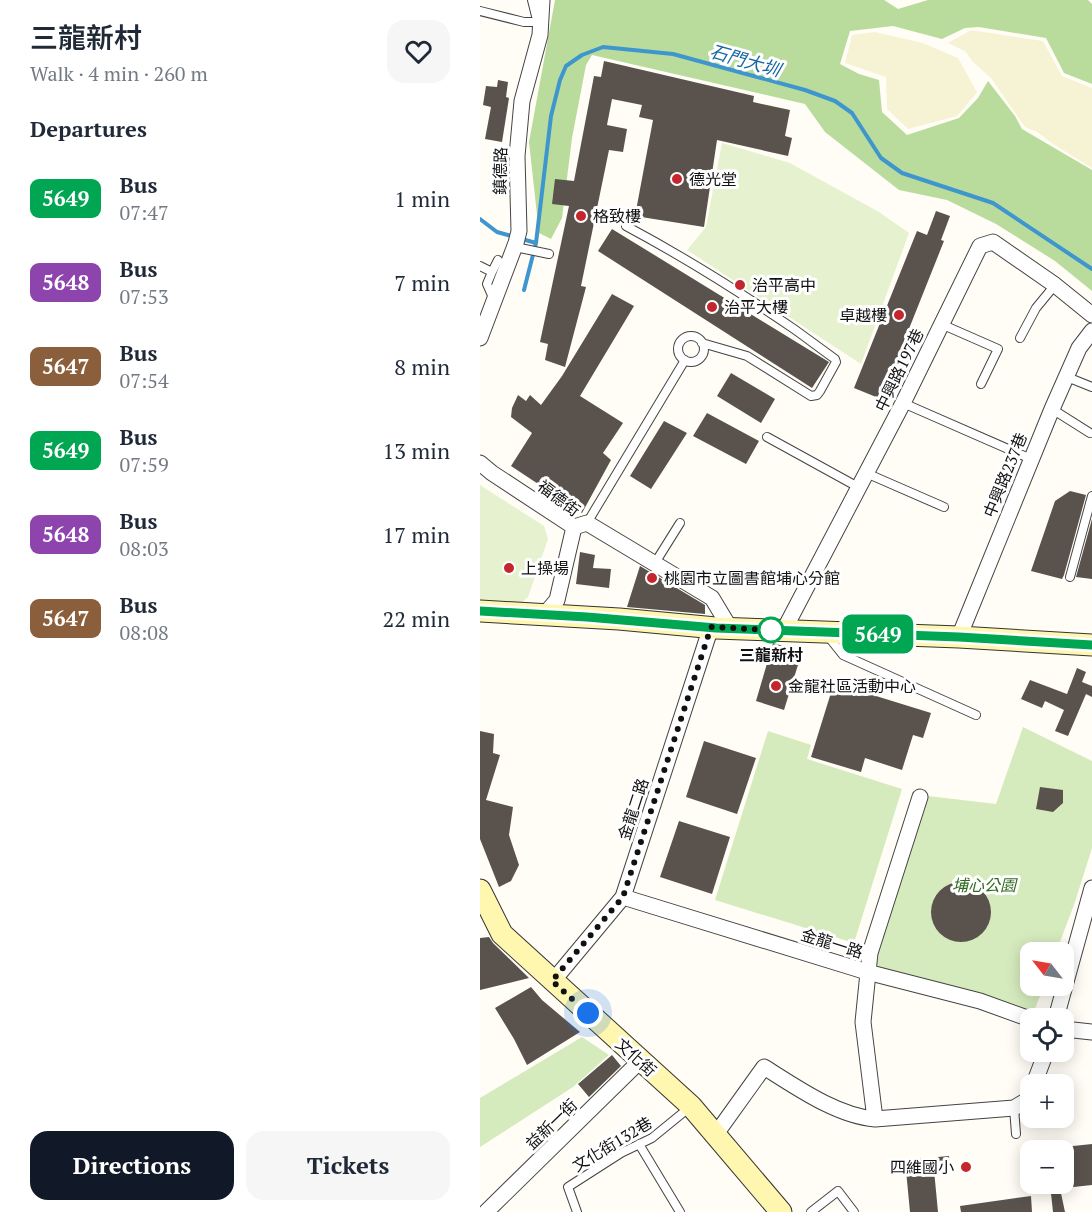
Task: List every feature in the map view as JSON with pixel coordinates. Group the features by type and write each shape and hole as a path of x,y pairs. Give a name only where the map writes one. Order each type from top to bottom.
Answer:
{"street":[{"name":"鎮德路","path":"480,338 519,243 517,156 522,101 539,28 542,0"},
{"name":"中興路197巷","path":"784,630 903,403 980,246 993,242 1055,285 1092,315"},
{"name":"中興路237巷","path":"959,637 1052,408 1079,348 1092,331"},
{"name":"福德街","path":"480,463 492,473 580,525 557,600 545,614"},
{"path":"580,525 655,563 712,598 721,628"},
{"path":"480,611 721,628 959,637 1092,645"},
{"name":"金龍二路","path":"552,981 623,897 721,628"},
{"path":"875,1119 863,1022 867,972 870,953 920,797"},
{"path":"1059,1008 1092,888"},
{"path":"480,890 502,934"},
{"name":"金龍一路","path":"623,897 867,972 980,1001 1020,1015"},
{"name":"文化街","path":"480,913 691,1106 781,1212"},
{"path":"1074,1030 1092,1032"},
{"name":"益新一街","path":"486,1212 640,1061"},
{"path":"717,1134 764,1066 844,1112 862,1118 875,1119 1014,1108 1020,1104"}],"lane":[{"path":"532,0 539,28"},
{"path":"480,11 539,28"},
{"path":"626,226 676,253 794,329 835,358 836,362 820,391 817,395 811,396 747,356 702,343 692,336 681,341 679,354 685,360 693,361 700,358 703,351 702,343"},
{"path":"519,243 549,254"},
{"path":"494,301 487,284 498,260"},
{"path":"480,266 492,272"},
{"path":"1020,338 1035,308 1055,285"},
{"path":"941,324 998,349 981,384"},
{"path":"580,525 685,360"},
{"path":"1067,377 1092,387"},
{"path":"903,403 1031,459"},
{"path":"1052,408 1090,433"},
{"path":"767,437 858,487"},
{"path":"866,473 944,507"},
{"path":"1070,577 1092,496"},
{"path":"655,563 680,523"},
{"path":"824,632 843,655 976,715"},
{"name":"文化街132巷","path":"577,1212 568,1187 621,1153 652,1138 691,1106"},
{"path":"1014,1108 1016,1134"},
{"path":"639,1144 680,1212"},
{"path":"811,1212 838,1191 854,1212"}],"shaded area":[{"path":"971,30 1043,41 1062,76 1092,88 1092,168 1037,132 1025,127 991,78 973,62 965,51 948,43"},
{"path":"875,32 923,43 958,58 977,92 957,116 908,129 887,109 886,77 845,63 852,35"}],"green space":[{"path":"555,0 884,0 898,9 928,0 1088,0 1092,4 1092,84 1064,73 1046,38 979,27 965,28 942,39 893,26 850,31 840,64 859,74 879,80 882,112 907,135 959,118 978,98 988,81 1015,116 1022,129 1092,170 1092,291 1055,261 996,224 947,200 899,190 825,132 805,104 592,55 586,65 572,138 562,218 551,239 539,233 529,142"},
{"path":"722,143 790,163 879,212 909,233 861,364 687,250 706,227"},
{"name":"上操場","path":"480,485 544,526 548,539 528,597 521,603 480,601"},
{"name":"埔心公園","path":"1023,727 1092,761 1092,848 1060,942 1020,942 1020,996 1040,996 1035,1008 1020,1008 1020,1011 1012,1011 870,967 928,796 996,804"},
{"path":"768,731 811,745 807,759 902,789 854,943 715,900"},
{"path":"582,1037 609,1055 573,1087 480,1147 480,1098"}],"building":[{"path":"604,61 754,96 753,102 790,110 785,136 792,138 788,156 717,140 704,227 635,216 653,120 639,117 642,105 612,99 607,125 627,129 623,152 609,150 581,286 586,287 565,367 545,360 548,344 540,342 569,206 552,204 555,179 574,181 594,76 601,77"},
{"path":"498,80 508,82 506,97 509,98 502,142 485,139 491,107 483,105 486,86 497,87"},
{"name":"卓越樓","path":"936,211 950,216 941,240 944,241 881,399 854,388 917,231 927,235"},
{"name":"治平大樓","path":"612,229 829,362 812,388 598,251"},
{"path":"612,294 634,306 580,396 623,423 603,453 611,460 582,513 511,466 532,433 511,417 512,408 518,395 526,401 530,395 541,405 562,376"},
{"path":"731,373 775,399 761,423 717,396"},
{"path":"707,413 759,441 746,464 693,436"},
{"path":"664,421 687,433 651,489 630,476"},
{"path":"1070,491 1086,495 1064,575 1062,579 1031,571 1055,501"},
{"path":"1092,519 1092,579 1076,577"},
{"path":"580,552 595,555 593,568 611,569 609,588 576,584"},
{"name":"桃園市立圖書館埔心分館","path":"640,566 705,605 705,614 627,607"},
{"name":"金龍社區活動中心","path":"773,643 802,652 784,710 756,701"},
{"path":"1077,668 1086,672 1082,682 1092,686 1092,697 1086,694 1068,736 1055,731 1064,710 1045,701 1042,708 1021,699 1030,680 1067,694"},
{"path":"834,683 931,713 923,738 913,735 902,770 865,758 861,772 811,757"},
{"path":"480,731 494,734 493,753 500,755 486,800 513,807 509,835 519,865 511,881 499,887 480,839"},
{"path":"704,741 756,758 737,814 686,797"},
{"path":"1040,787 1063,790 1063,803 1053,812 1036,809"},
{"path":"679,821 730,837 712,894 660,877"},
{"path":"955,882 967,882 978,887 986,895 991,912 989,924 978,937 967,942 955,942 944,937 936,929 931,918 931,906 936,895 944,887"},
{"path":"489,937 529,978 480,990 480,938"},
{"path":"531,987 542,1000 580,1032 527,1065 495,1008"},
{"path":"612,1055 621,1066 589,1097 578,1084"},
{"path":"1092,1144 1092,1185 1074,1187 1074,1146"},
{"path":"949,1156 950,1166 934,1170 938,1212 910,1212 905,1160"},
{"path":"1051,1194 1061,1194 1065,1212 1053,1212"},
{"path":"1031,1196 1032,1212 961,1212 960,1206"}],"waterway":[{"name":"石門大圳","path":"524,290 536,243 551,116 560,80 566,66 582,55 603,47 673,54 805,90 835,101 852,113 881,158 902,173 993,203 1092,269"},
{"path":"480,219 497,232 515,237"},
{"path":"522,239 536,243"}],"bus line":[{"name":"5649","path":"480,611 619,619 716,628 959,637 1092,645"}],"place":[{"name":"德光堂","path":"677,179"},
{"name":"格致樓","path":"581,216"},
{"name":"治平高中","path":"740,285"},
{"name":"治平大樓","path":"712,307"},
{"name":"卓越樓","path":"899,315"},
{"name":"上操場","path":"509,568"},
{"name":"桃園市立圖書館埔心分館","path":"652,578"},
{"name":"三龍新村","path":"771,630"},
{"name":"金龍社區活動中心","path":"776,686"},
{"name":"四維國小","path":"966,1167"}],"route":[{"path":"588,1013 552,981 623,897 711,627 771,630"}]}
